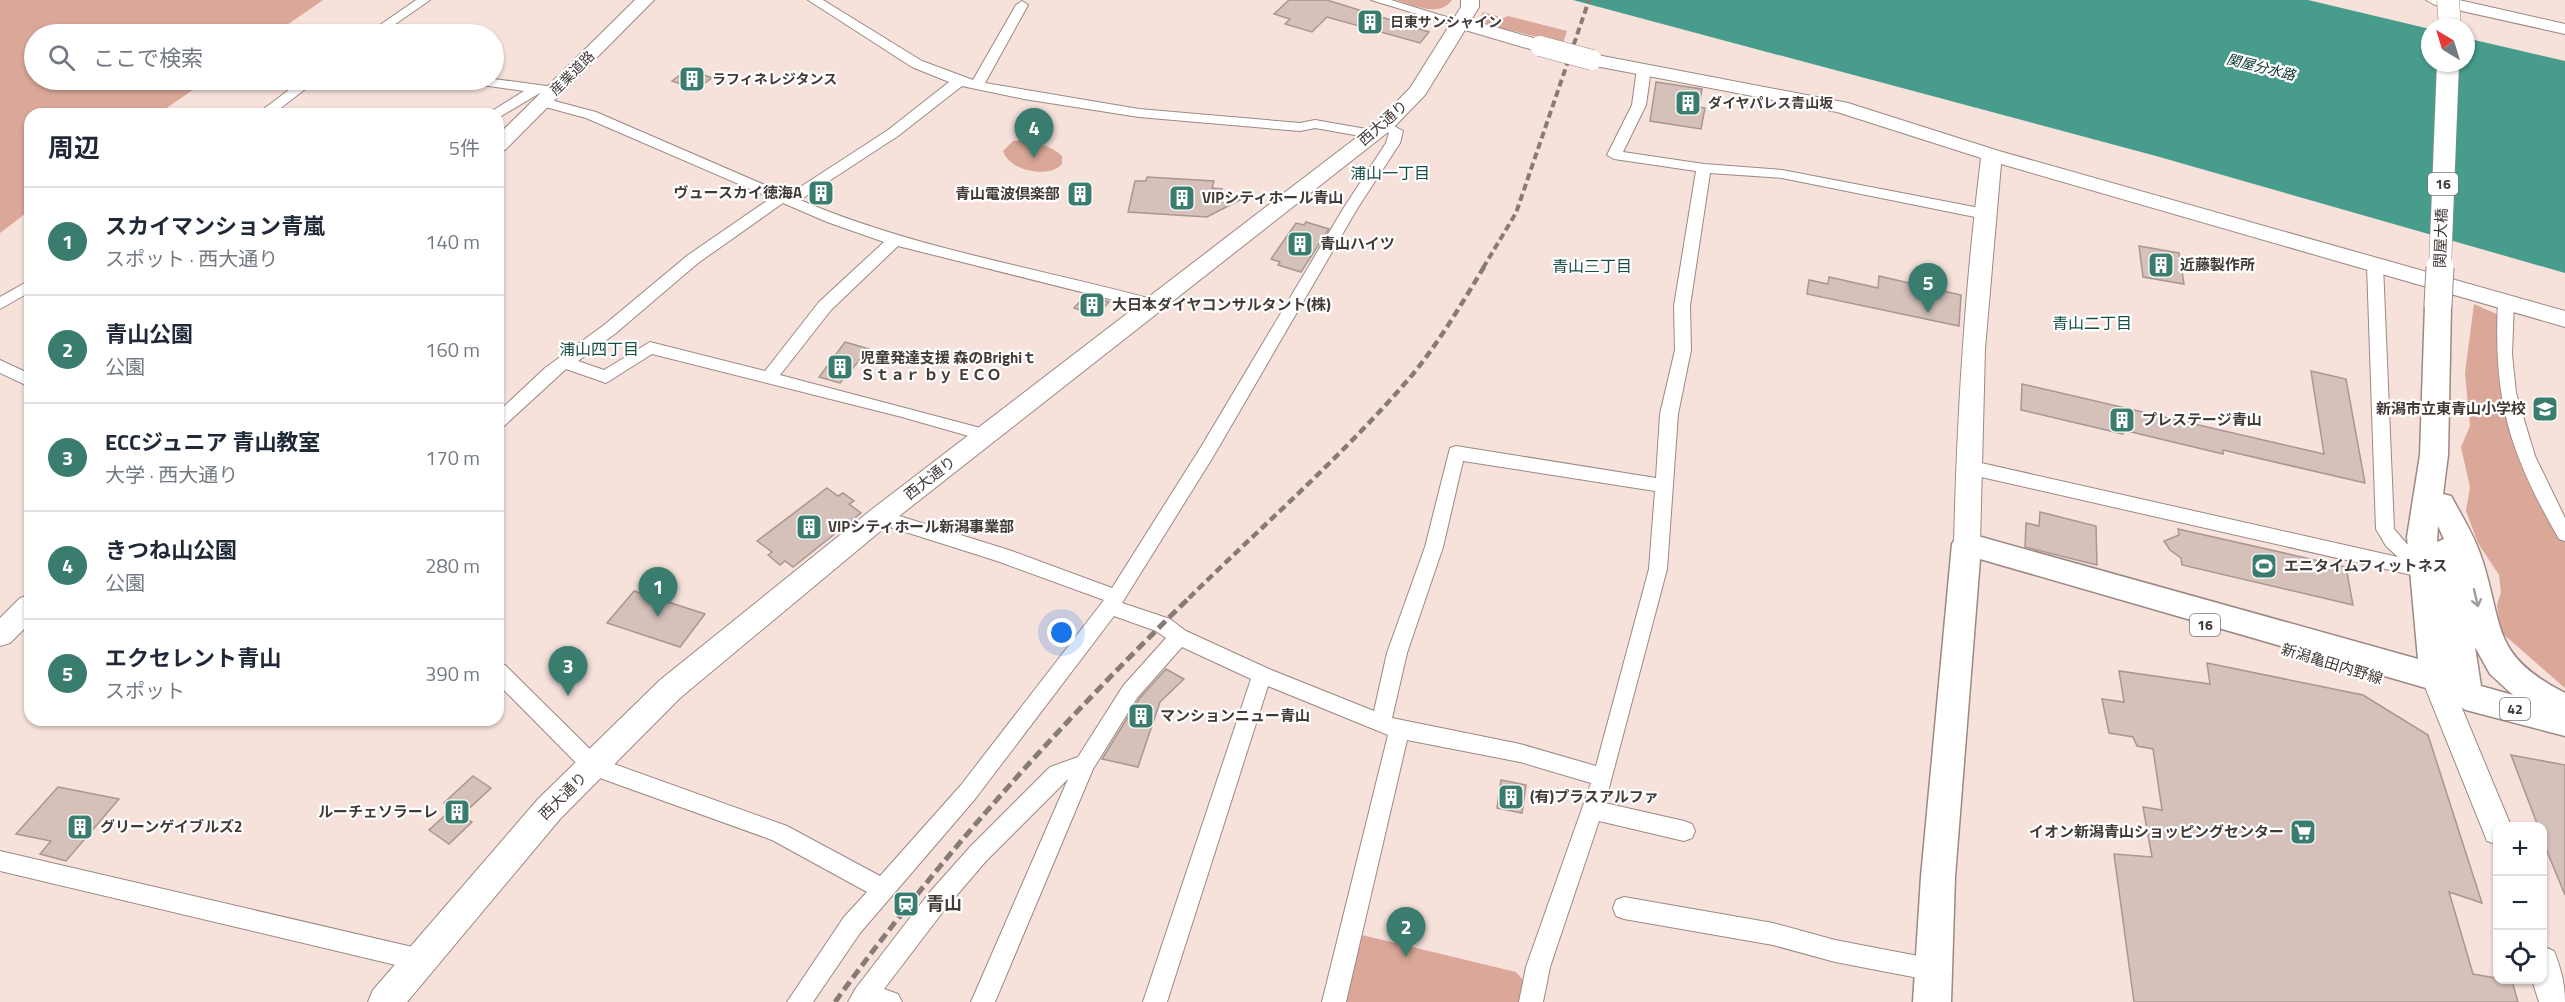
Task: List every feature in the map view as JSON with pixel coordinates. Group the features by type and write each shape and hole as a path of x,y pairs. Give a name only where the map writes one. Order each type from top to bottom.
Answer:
{"main road":[{"path":"2448,0 2449,18"},
{"name":"関屋大橋","path":"2434,455 2448,72"},
{"name":"16","path":"2434,455 2422,537 2424,567 2448,690"},
{"name":"16","path":"2434,455 2441,504 2448,690"},
{"path":"2441,504 2466,558 2484,634 2492,654 2512,676 2565,708"},
{"path":"1932,1002 1938,877 1967,549"},
{"name":"新潟亀田内野線","path":"1967,549 2448,690"},
{"name":"42","path":"2448,690 2565,722"}],"street":[{"path":"388,24 424,0"},
{"name":"産業道路","path":"504,139 545,94 645,0"},
{"path":"799,1002 852,925 968,792 1113,602 1225,423 1350,209 1393,143 1396,131 1315,124 1299,127 1139,113 1024,95 978,83 959,81 917,64 814,0"},
{"path":"1377,0 1467,10 1540,46 1592,60 1841,107 1992,155 2565,319"},
{"path":"2435,0 2565,28"},
{"path":"978,83 1022,5"},
{"name":"西大通り","path":"385,1002 549,809 670,690 880,517 1378,129 1418,91 1467,10"},
{"path":"1644,69 1639,105 1614,155 1704,168 1782,174 1984,214"},
{"path":"504,417 564,362 610,329 693,259 893,133 959,81"},
{"path":"504,86 545,94 786,199 895,240 1153,305"},
{"path":"272,108 296,90"},
{"path":"504,111 545,94"},
{"path":"1967,549 1968,467 1984,214 1992,155"},
{"path":"1531,1002 1538,968 1603,777 1658,569 1662,486 1669,414 1683,350 1682,306 1704,168"},
{"path":"768,379 825,306 895,240"},
{"path":"2375,265 2385,529 2392,544 2424,567"},
{"path":"0,304 24,289"},
{"path":"2506,302 2505,370 2517,430 2533,474 2565,534"},
{"path":"564,362 606,377 650,348 768,379 911,411 986,435"},
{"path":"0,366 24,378"},
{"path":"1334,1002 1390,726 1397,653 1434,547 1456,453 1662,486"},
{"path":"1968,467 2424,567"},
{"path":"880,517 1002,555 1163,625 1179,637 1262,675 1390,726 1520,753 1603,777"},
{"path":"0,635 24,612"},
{"path":"983,1002 1085,764 1130,692 1179,637"},
{"path":"1155,1002 1262,675"},
{"path":"504,677 593,766 779,833 883,889"},
{"path":"2448,690 2493,818"},
{"path":"862,999 937,900 978,854 1057,774 1085,764"},
{"path":"1591,809 1684,831"},
{"path":"0,861 421,960"},
{"path":"1624,908 1773,934 1835,951 1934,970"},
{"path":"2547,976 2556,1002"},
{"path":"862,999 890,1002"}],"shaded area":[{"path":"0,0 323,0 288,24 24,24 24,90 193,90 167,108 24,108 24,215 0,233"},
{"path":"1396,0 1452,0 1440,8 1426,9"},
{"path":"1483,12 1567,31 1563,43 1488,25 1481,16"},
{"path":"1021,140 1053,149 1062,156 1062,164 1056,169 1039,172 1013,164 1003,151 1013,141"},
{"path":"2474,304 2501,316 2503,369 2565,540 2565,688 2501,632 2497,605 2501,592 2499,575 2478,543 2466,511 2470,487 2461,447 2470,426 2465,373"},
{"path":"1362,935 1516,972 1523,980 1519,1002 1346,1002"}],"water":[{"name":"関屋分水路","path":"1573,0 2308,0 2421,27 2421,72 2475,72 2475,40 2565,61 2565,273 2156,156"}],"building":[{"name":"日東サンシャイン","path":"1289,0 1327,0 1429,32 1420,43 1327,17 1312,32 1285,24 1290,19 1274,14"},
{"name":"ラフィネレジタンス","path":"688,69 712,78 696,89 672,81"},
{"name":"ダイヤパレス青山坂","path":"1656,82 1702,89 1699,107 1705,108 1701,129 1650,121"},
{"name":"VIPシティホール青山","path":"1147,177 1214,181 1212,188 1222,189 1220,195 1240,200 1207,217 1128,212 1135,181 1146,181"},
{"name":"青山ハイツ","path":"1306,222 1329,229 1301,272 1278,265 1280,262 1271,259 1296,223 1304,225"},
{"name":"近藤製作所","path":"2139,246 2179,253 2184,284 2143,277"},
{"path":"1879,276 1961,295 1959,326 1807,294 1809,280 1828,284 1829,277 1878,288"},
{"name":"大日本ダイヤコンサルタント(株)","path":"1086,295 1109,302 1096,316 1074,308"},
{"name":"児童発達支援 森のBrighiｔ Ｓｔａｒ ｂｙ ＥＣＯ","path":"845,342 869,349 840,383 819,377"},
{"name":"プレステージ青山","path":"2311,371 2346,379 2365,483 2223,450 2223,454 2123,430 2123,434 2021,410 2022,384 2324,454"},
{"name":"VIPシティホール新潟事業部","path":"827,488 838,496 843,493 854,501 849,504 861,513 793,567 785,561 780,565 768,555 772,552 757,541"},
{"path":"2040,512 2096,526 2097,565 2025,547 2026,523 2039,526"},
{"name":"エニタイムフィットネス","path":"2178,529 2346,567 2353,605 2182,565 2181,558 2170,550 2164,541 2179,535"},
{"path":"634,591 705,614 680,647 607,623"},
{"name":"イオン新潟青山ショッピングセンター","path":"2207,663 2363,695 2428,735 2482,903 2449,892 2473,974 2493,978 2493,984 2513,984 2518,1002 2134,1002 2114,854 2152,857 2143,807 2162,810 2153,749 2137,746 2133,737 2109,733 2102,699 2124,702 2119,671 2210,684"},
{"name":"マンションニュー青山","path":"1166,669 1184,679 1160,702 1138,767 1102,759 1139,699"},
{"path":"2511,755 2565,765 2565,895 2547,851 2547,822 2536,822"},
{"path":"473,776 491,788 462,815 444,803"},
{"name":"(有)プラスアルファ","path":"1501,780 1526,785 1522,813 1497,808"},
{"path":"58,787 119,799 66,861 40,854 51,841 16,834"},
{"path":"452,809 472,822 449,844 429,830"}],"railway":[{"path":"1483,268 1516,213 1589,0"},
{"path":"1189,598 1332,461 1387,404 1432,348 1484,267"},
{"path":"835,1002 960,842 1095,693 1191,596"}],"place":[{"name":"日東サンシャイン","path":"1370,22"},
{"name":"ラフィネレジタンス","path":"692,79"},
{"name":"ダイヤパレス青山坂","path":"1688,103"},
{"name":"きつね山公園","path":"1034,158"},
{"name":"ヴュースカイ徳海A","path":"821,193"},
{"name":"青山電波倶楽部","path":"1080,194"},
{"name":"VIPシティホール青山","path":"1182,198"},
{"name":"青山ハイツ","path":"1300,244"},
{"name":"近藤製作所","path":"2161,265"},
{"name":"大日本ダイヤコンサルタント(株)","path":"1092,305"},
{"name":"エクセレント青山","path":"1928,313"},
{"name":"児童発達支援 森のBrighiｔ Ｓｔａｒ ｂｙ ＥＣＯ","path":"840,367"},
{"name":"新潟市立東青山小学校","path":"2545,409"},
{"name":"プレステージ青山","path":"2122,420"},
{"name":"VIPシティホール新潟事業部","path":"809,527"},
{"name":"エニタイムフィットネス","path":"2264,566"},
{"name":"スカイマンション青嵐","path":"658,617"},
{"name":"ECCジュニア 青山教室","path":"568,696"},
{"name":"マンションニュー青山","path":"1141,716"},
{"name":"(有)プラスアルファ","path":"1511,797"},
{"name":"ルーチェソラーレ","path":"457,812"},
{"name":"グリーンゲイブルズ2","path":"80,827"},
{"name":"イオン新潟青山ショッピングセンター","path":"2303,832"},
{"name":"青山","path":"906,904"},
{"name":"青山公園","path":"1406,957"}],"district":[{"name":"浦山一丁目","path":"1390,173"},
{"name":"青山三丁目","path":"1592,266"},
{"name":"青山二丁目","path":"2092,323"},
{"name":"浦山四丁目","path":"599,349"}]}
